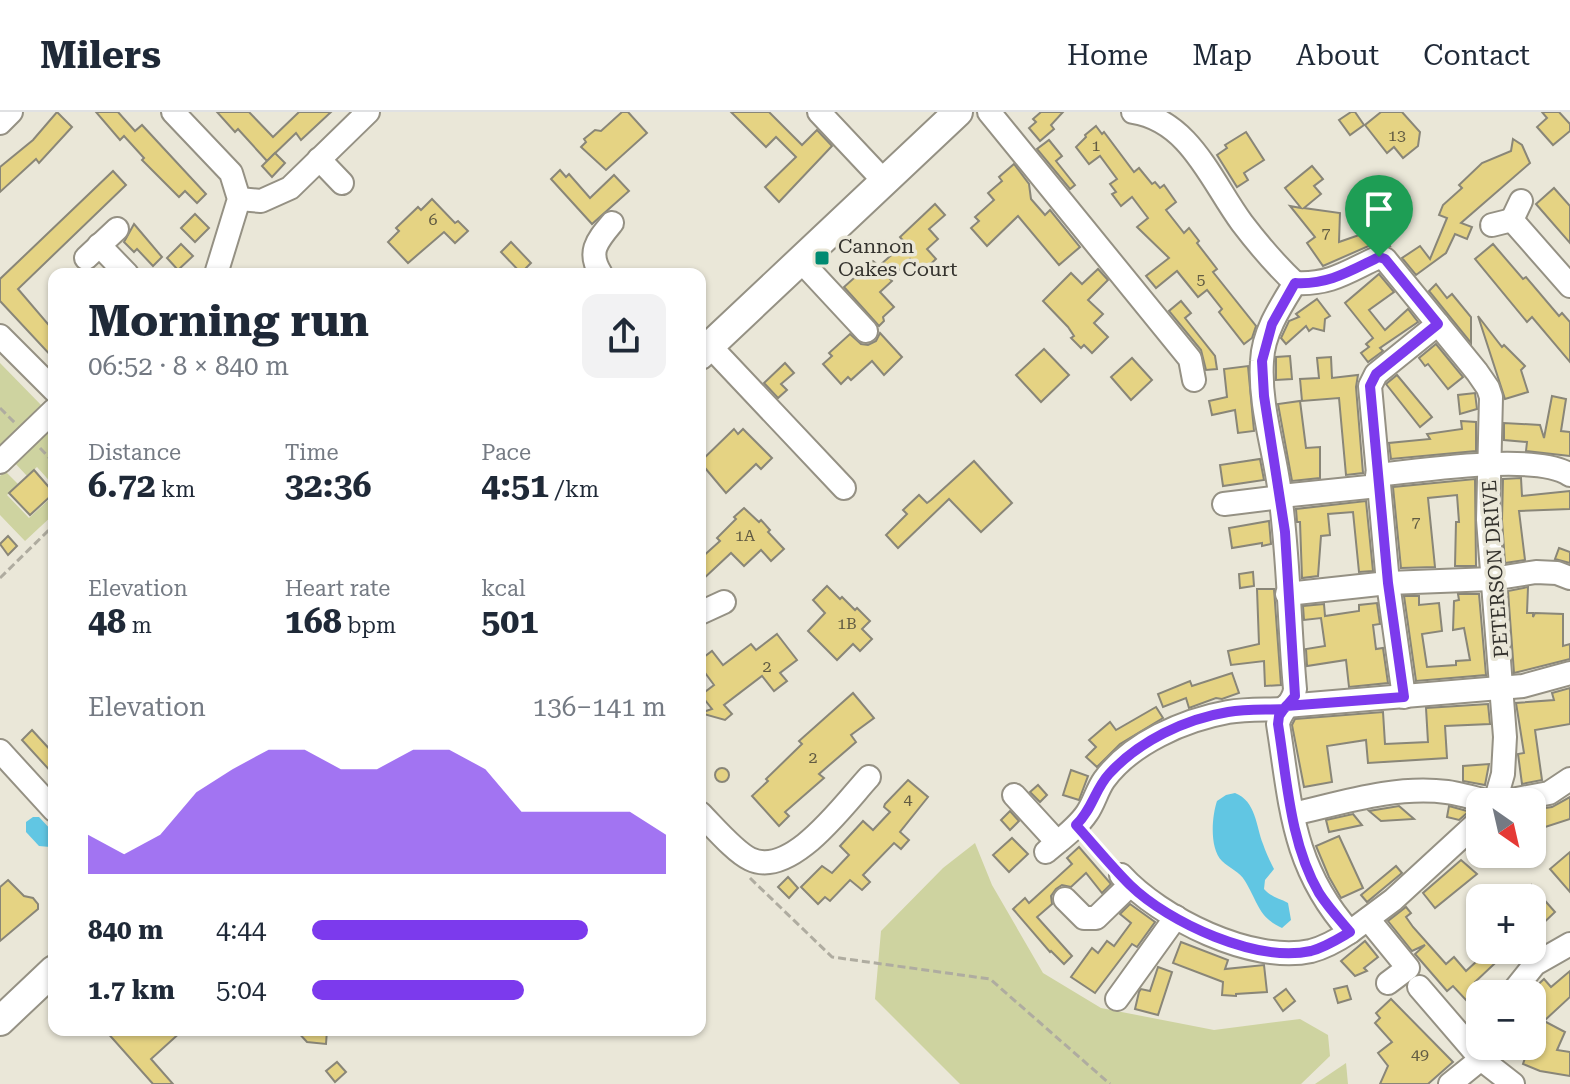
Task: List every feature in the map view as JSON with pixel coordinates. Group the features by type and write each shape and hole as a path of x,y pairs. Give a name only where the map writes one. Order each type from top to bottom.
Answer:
{"main road":[{"path":"706,350 958,112"},
{"path":"0,1021 48,976"}],"street":[{"path":"0,123 11,112"},
{"path":"173,112 231,173 239,199 218,268"},
{"path":"239,199 261,201 290,188 368,112"},
{"path":"819,112 883,180"},
{"path":"989,112 1190,359 1194,380"},
{"path":"1133,112 1158,119 1181,135 1242,224 1295,283 1272,324 1262,361 1264,396 1285,532 1295,689 1295,696 1278,724 1293,814 1302,855 1312,880 1329,908 1359,925 1408,968 1388,983"},
{"path":"319,159 342,183"},
{"path":"1509,215 1570,286"},
{"path":"598,268 592,256 595,244 612,223"},
{"path":"117,229 92,251 118,268"},
{"name":"PETERSON DRIVE","path":"1295,283 1314,284 1334,280 1383,258 1488,388 1492,425 1488,520 1504,762 1496,788"},
{"path":"800,260 866,331"},
{"path":"1404,697 1388,583 1370,386 1372,379 1438,324"},
{"path":"0,336 48,384"},
{"path":"706,352 844,488"},
{"path":"0,462 48,416"},
{"path":"1224,504 1489,465 1550,466 1570,475"},
{"path":"1287,594 1388,583 1492,579 1547,572 1570,578"},
{"path":"706,610 724,602"},
{"path":"1014,795 1052,847 1087,814 1103,782 1125,759 1187,723 1227,712 1501,689 1570,673"},
{"path":"0,751 48,803"},
{"path":"706,819 749,859 771,864 798,852 869,777"},
{"path":"1546,794 1570,779"},
{"path":"1293,814 1397,793 1446,792 1466,796"},
{"path":"1065,899 1084,918 1096,918 1126,880 1176,917 1241,945 1280,953 1308,951 1322,947 1359,925 1466,834"},
{"path":"1117,999 1176,917"},
{"path":"1522,980 1535,964 1570,944"},
{"path":"1419,987 1466,1032"},
{"path":"1450,1084 1466,1058"},
{"path":"1492,1060 1513,1084"}],"path":[{"path":"0,578 48,531"},
{"path":"1076,825 1126,880"},
{"path":"744,872 832,957 990,979 1110,1084"}],"green space":[{"path":"0,363 43,407 0,448"},
{"path":"48,431 48,479 37,467 27,476 14,462"},
{"path":"5,471 18,484 7,495 29,518 48,501 48,520 25,541 0,515 0,476"},
{"path":"975,843 992,885 1043,973 1101,1008 1214,1030 1300,1019 1328,1035 1330,1056 1301,1084 960,1084 875,999 881,931 943,868"},
{"path":"1346,1063 1348,1084 1315,1084"}],"water":[{"path":"1235,793 1251,808 1274,869 1265,880 1264,889 1288,903 1291,920 1282,928 1263,914 1243,878 1222,861 1215,848 1213,823 1217,801"},
{"path":"39,817 48,827 48,847 39,846 26,832 26,822"}],"building":[{"path":"57,112 72,127 39,163 36,159 0,192 0,167 33,140"},
{"path":"96,112 118,112 135,131 142,125 206,194 197,203 185,191 179,197 142,160 144,158 124,136 120,140"},
{"path":"217,112 249,112 273,137 299,112 331,112 301,140 296,133 267,161 238,129 235,132"},
{"path":"622,112 628,112 647,133 606,170 581,147 586,142 584,139 595,130 601,131"},
{"path":"731,112 769,112 802,145 817,130 832,146 779,202 765,187 796,157 776,137 766,147"},
{"path":"1041,112 1063,112 1051,125 1054,129 1040,141 1029,128"},
{"path":"1355,112 1364,125 1350,135 1339,120"},
{"path":"1381,112 1402,112 1420,132 1418,146 1403,158 1394,147 1387,153 1365,125"},
{"path":"1542,112 1559,112 1570,124 1570,131 1553,145 1537,127 1547,118"},
{"path":"1096,126 1134,172 1139,168 1152,184 1155,182 1160,188 1164,185 1176,202 1166,210 1184,233 1189,228 1217,269 1213,272 1256,326 1252,338 1244,344 1219,312 1222,309 1207,290 1198,297 1177,271 1156,288 1146,276 1169,258 1137,227 1148,218 1132,197 1121,206 1112,194 1116,192 1110,184 1117,179 1100,156 1089,164 1076,147"},
{"path":"1246,132 1264,160 1244,173 1248,180 1237,187 1217,155 1227,148 1225,145"},
{"path":"1513,139 1522,145 1530,163 1461,223 1472,227 1467,239 1455,234 1446,253 1416,275 1402,258 1420,246 1430,259 1447,218 1439,215 1443,205 1482,163 1511,151"},
{"path":"1049,140 1062,156 1056,161 1075,185 1070,189 1037,149"},
{"path":"275,153 285,163 272,177 262,166"},
{"path":"1014,164 1029,184 1031,199 1045,215 1050,210 1080,247 1059,265 1018,216 987,246 971,228 979,221 975,217 994,200 988,193 1002,181 999,177"},
{"path":"1312,166 1323,179 1314,186 1321,194 1304,208 1340,213 1339,242 1382,227 1390,246 1373,244 1323,266 1307,243 1315,237 1290,206 1301,208 1285,188"},
{"path":"560,170 566,177 569,174 590,198 614,175 629,191 592,224 551,179"},
{"path":"113,171 126,185 18,289 48,324 48,353 0,301 0,279"},
{"path":"1554,188 1570,206 1570,243 1536,204"},
{"path":"432,199 455,223 458,221 468,231 455,243 444,232 408,263 388,242 399,231 396,228 418,207 421,210"},
{"path":"935,204 945,215 929,229 938,239 927,249 936,259 922,272 910,259 890,279 892,281 880,292 894,307 883,317 884,321 879,326 844,287 873,261 879,266 905,243 900,237"},
{"path":"195,214 209,228 195,242 181,228"},
{"path":"134,224 162,257 153,266 137,249 134,252 124,242"},
{"path":"511,242 531,263 526,268 516,268 501,252"},
{"path":"181,244 193,256 180,268 176,268 167,258"},
{"path":"1493,244 1559,316 1562,313 1570,322 1570,362 1532,317 1527,322 1475,259"},
{"path":"1098,269 1108,280 1088,300 1103,314 1094,323 1108,337 1092,353 1071,338 1074,336 1068,327 1043,301 1071,273 1082,284"},
{"path":"1379,274 1394,292 1369,310 1385,330 1408,309 1418,322 1380,348 1383,351 1368,362 1361,353 1369,347 1366,344 1373,338 1345,303"},
{"path":"1436,284 1447,298 1452,294 1471,317 1471,343 1429,291"},
{"path":"1317,299 1330,316 1325,319 1324,331 1313,328 1309,331 1306,326 1286,344 1281,338 1289,321 1299,317 1296,314"},
{"path":"1181,301 1191,313 1185,318 1215,356 1217,369 1206,370 1201,350 1169,311"},
{"path":"1478,316 1502,347 1504,345 1525,366 1521,370 1528,392 1505,399"},
{"path":"880,333 902,357 884,375 872,361 851,380 848,377 841,384 823,364 832,356 829,353 850,334 861,344 868,345 876,341"},
{"path":"1436,344 1463,377 1448,389 1428,364 1425,366 1419,358"},
{"path":"1044,349 1069,375 1041,402 1016,375"},
{"path":"1290,356 1292,379 1276,380 1276,357"},
{"path":"1331,357 1332,378 1358,375 1356,387 1363,473 1346,475 1339,398 1302,401 1300,379 1319,378 1317,358"},
{"path":"1132,358 1152,380 1131,400 1111,377"},
{"path":"785,363 794,373 781,384 787,390 778,398 764,383"},
{"path":"1248,366 1254,431 1238,433 1235,410 1212,415 1209,401 1227,397 1224,369"},
{"path":"1397,375 1432,417 1420,427 1386,384"},
{"path":"1475,393 1477,409 1460,414 1458,395"},
{"path":"1552,396 1566,399 1561,431 1570,432 1570,456 1526,451 1527,442 1504,440 1504,423 1540,425 1544,438"},
{"path":"1300,401 1306,448 1320,447 1320,478 1292,481 1278,404"},
{"path":"1461,421 1476,422 1476,451 1391,459 1389,443 1430,439 1427,434 1462,429"},
{"path":"734,429 738,434 743,429 772,458 761,469 756,464 726,493 706,469 706,456"},
{"path":"1260,459 1264,480 1223,486 1220,465"},
{"path":"974,461 1012,503 981,532 949,499 898,548 886,535 907,514 903,510 919,495 927,503"},
{"path":"34,470 48,486 48,498 30,515 9,493"},
{"path":"1521,478 1522,496 1570,491 1570,509 1519,511 1525,560 1505,563 1503,479"},
{"path":"1475,479 1476,566 1455,566 1456,522 1459,522 1457,495 1428,498 1435,567 1401,568 1393,487"},
{"path":"1366,501 1373,571 1359,572 1353,512 1328,514 1330,535 1321,536 1318,576 1302,578 1300,522 1297,522 1296,509"},
{"path":"744,508 759,522 761,520 784,549 771,561 761,550 744,566 731,553 706,576 706,554 720,541 717,538 736,519 734,517"},
{"path":"1269,521 1271,544 1232,548 1229,528"},
{"path":"8,536 17,546 8,555 0,544"},
{"path":"1559,548 1570,552 1570,563 1555,559"},
{"path":"1253,572 1254,586 1240,588 1239,574"},
{"path":"827,586 870,621 862,629 872,639 860,651 853,644 837,660 808,631 825,613 813,600"},
{"path":"1528,587 1527,613 1533,613 1533,617 1535,613 1563,614 1563,646 1570,644 1570,659 1514,673 1508,591"},
{"path":"1257,589 1274,589 1281,685 1265,686 1264,661 1231,665 1228,651 1259,644"},
{"path":"1458,594 1479,594 1486,675 1416,681 1404,596 1419,596 1419,605 1439,603 1442,631 1422,634 1427,667 1456,665 1456,661 1470,660 1464,628 1453,630 1454,601 1459,600"},
{"path":"1377,603 1380,624 1373,625 1376,649 1383,648 1388,683 1349,687 1346,660 1307,666 1306,649 1325,646 1321,618 1304,620 1303,606 1324,604 1325,616 1359,611 1359,605"},
{"path":"777,634 797,660 780,673 787,681 774,691 762,676 724,705 732,714 725,720 706,715 706,711 712,709 706,701 706,691 714,685 706,674 706,656 712,651 723,665 751,644 756,650"},
{"path":"1232,673 1239,693 1222,699 1216,698 1189,708 1186,698 1163,707 1158,694 1190,681 1192,686"},
{"path":"1570,688 1570,724 1535,730 1542,780 1522,784 1518,754 1524,753 1516,703 1554,700 1552,693"},
{"path":"853,693 874,718 851,735 856,742 819,774 824,778 785,812 789,816 779,826 752,796 802,744 799,741"},
{"path":"1488,704 1490,724 1445,726 1447,758 1368,763 1366,740 1327,746 1332,782 1304,787 1292,725 1295,719 1383,712 1385,744 1428,742 1426,708"},
{"path":"1156,707 1163,718 1120,744 1097,767 1086,757 1096,747 1089,740 1110,722 1116,730"},
{"path":"32,730 48,747 48,768 22,740"},
{"path":"1489,764 1485,785 1463,781 1463,766"},
{"path":"722,768 729,775 722,782 715,775"},
{"path":"1071,770 1088,776 1079,800 1063,795"},
{"path":"908,780 928,797 900,832 909,840 901,849 894,843 863,875 870,882 862,890 850,880 830,901 825,897 818,904 801,887 822,866 832,873 849,855 840,846 863,821 873,830 890,812 884,807 885,804"},
{"path":"1038,785 1047,795 1040,802 1030,792"},
{"path":"1570,797 1570,819 1546,827 1546,808"},
{"path":"1399,806 1414,819 1381,821 1369,811"},
{"path":"1449,806 1466,811 1459,820 1447,817"},
{"path":"1010,811 1019,821 1010,830 1001,820"},
{"path":"1353,814 1362,825 1329,832 1326,820"},
{"path":"1339,836 1363,888 1341,898 1316,846"},
{"path":"1012,838 1028,854 1009,872 993,855"},
{"path":"1079,847 1111,884 1102,893 1086,873 1071,887 1062,885 1056,889 1051,896 1052,904 1037,917 1072,956 1064,964 1013,909 1025,898 1029,903 1072,864 1067,858"},
{"path":"1570,852 1570,892 1550,869"},
{"path":"1461,860 1466,868 1477,874 1435,908 1423,893"},
{"path":"1396,866 1402,873 1367,902 1361,895"},
{"path":"788,877 798,888 789,898 778,887"},
{"path":"8,880 24,896 33,898 38,909 0,941 0,887"},
{"path":"1546,902 1555,912 1546,921"},
{"path":"1130,904 1155,922 1137,947 1132,944 1095,993 1071,977 1092,948 1098,953 1107,941 1114,946 1131,923 1120,914"},
{"path":"1406,907 1411,913 1406,917 1413,927 1446,964 1454,957 1466,971 1474,964 1494,964 1477,980 1466,980 1466,1000 1453,986 1447,991 1415,954 1425,945 1412,951 1388,921"},
{"path":"1365,941 1378,957 1364,968 1367,971 1355,976 1341,961"},
{"path":"1181,942 1228,960 1225,969 1264,965 1267,992 1222,995 1223,982 1173,963"},
{"path":"1158,967 1172,972 1158,1015 1135,1009 1139,992 1141,989 1150,991"},
{"path":"1570,971 1570,997 1546,1019 1546,981 1551,987"},
{"path":"1347,986 1351,999 1338,1003 1334,989"},
{"path":"1286,989 1295,1001 1283,1011 1274,998"},
{"path":"1391,999 1453,1062 1428,1084 1380,1084 1388,1066 1378,1053 1392,1042 1375,1023 1380,1018 1376,1013"},
{"path":"1546,1022 1565,1032 1557,1050 1570,1052 1570,1076 1540,1071 1523,1064 1524,1060 1546,1060"},
{"path":"110,1036 176,1036 151,1059 173,1084 153,1084"},
{"path":"302,1036 327,1036 326,1044 307,1042"},
{"path":"337,1062 346,1072 335,1082 326,1071"}],"place":[{"name":"Cannon Oakes Court","path":"822,258"}],"route":[{"path":"1379,257 1334,280 1314,284 1295,283 1265,342 1262,361 1264,396 1285,532 1295,696 1284,709 1257,709 1227,712 1187,723 1138,749 1109,774 1087,814 1076,825 1146,899 1218,937 1280,953 1322,947 1350,932 1320,895 1302,855 1279,716 1286,706 1404,697 1388,583 1370,386 1376,374 1438,324 1385,259 1379,257"}]}
